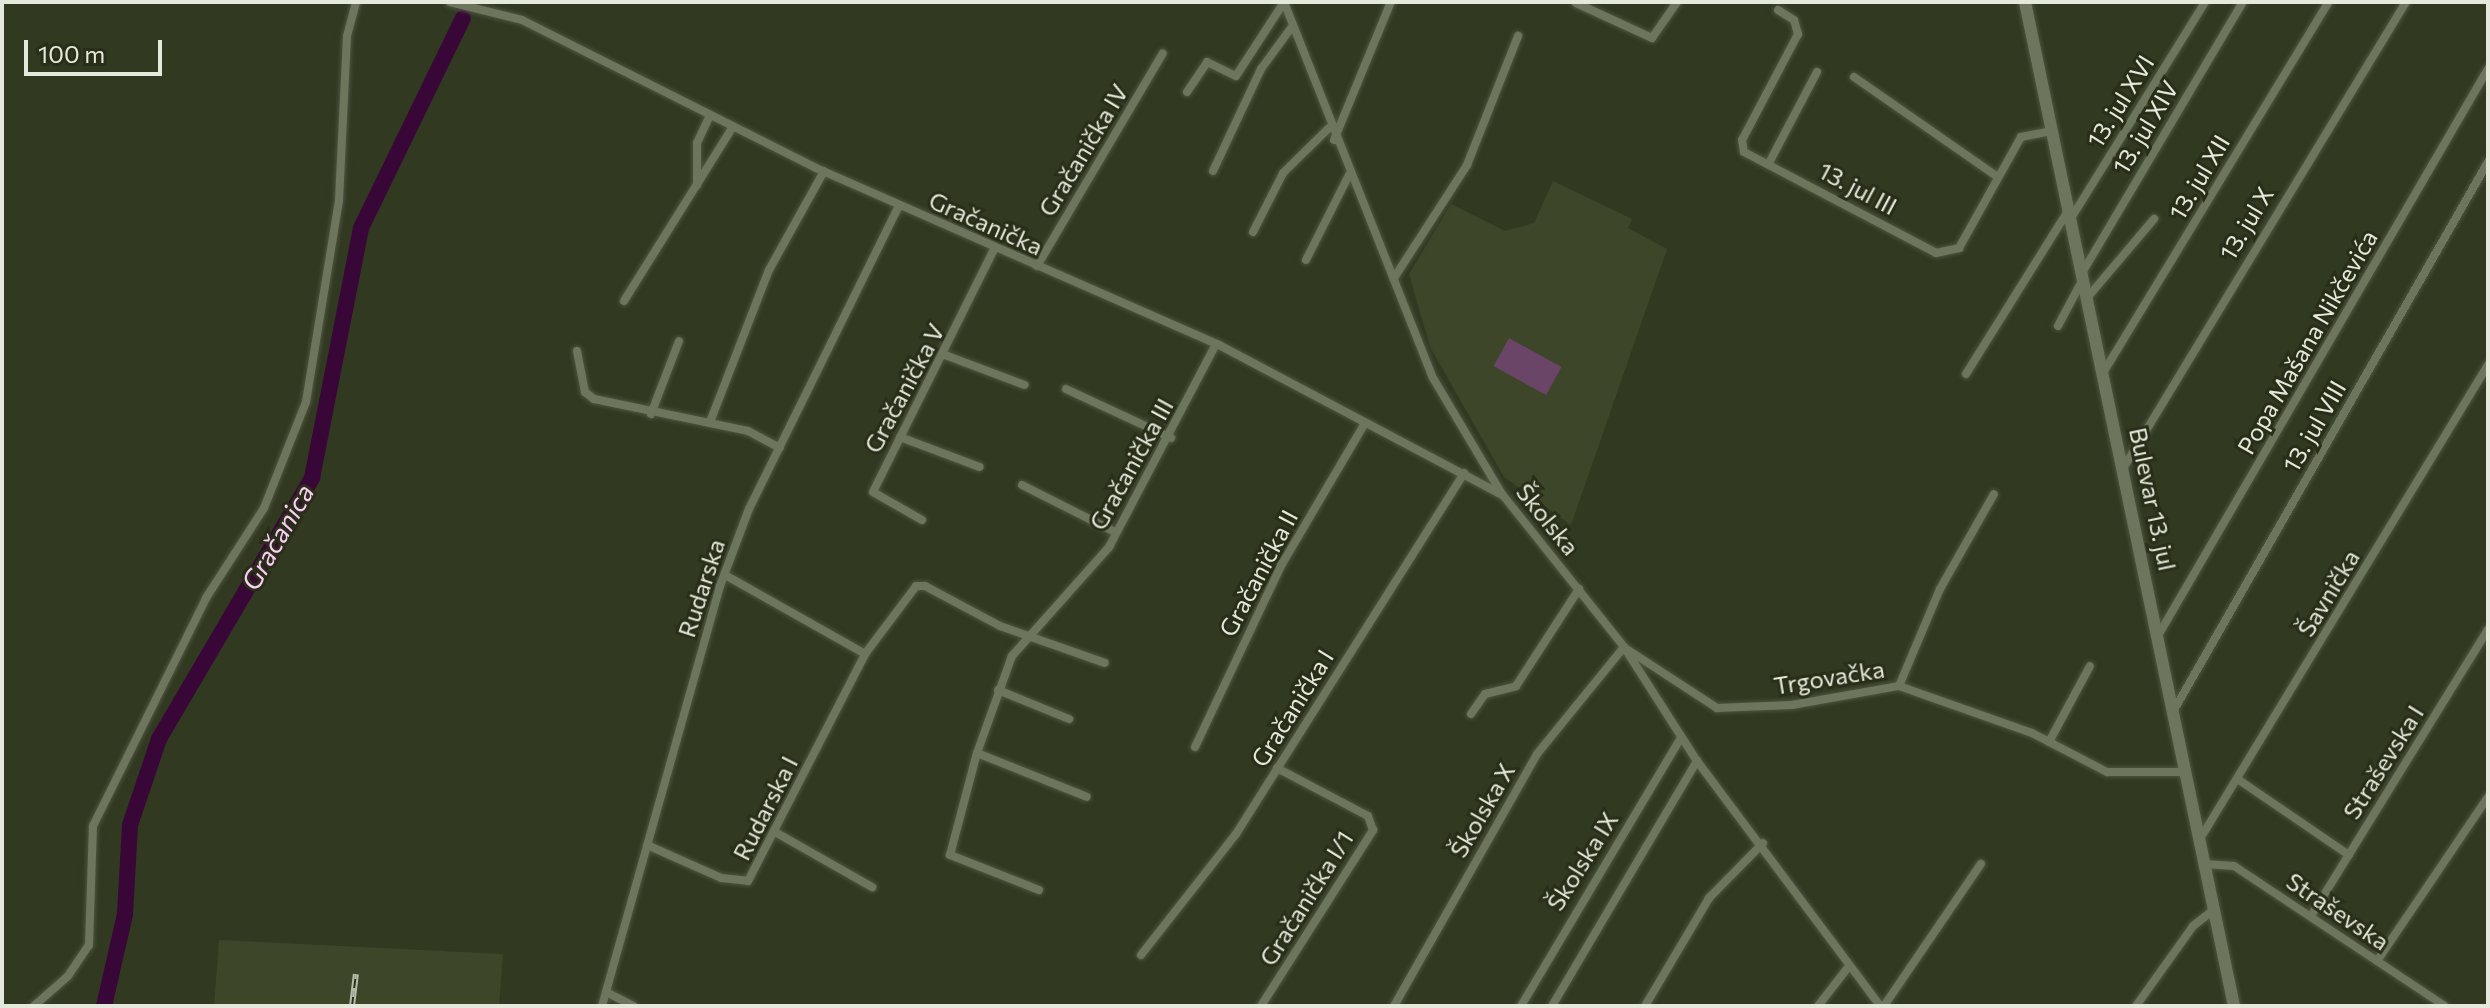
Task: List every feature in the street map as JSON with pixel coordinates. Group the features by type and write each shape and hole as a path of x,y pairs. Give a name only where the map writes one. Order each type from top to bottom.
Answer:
{"street":[{"path":"34,1006 89,945 93,826 200,609 264,508 306,402 339,200 347,36 356,2"},
{"name":"Gračanička","path":"450,2 522,20 709,117 824,171 994,249 1216,344 1502,494"},
{"path":"1187,92 1207,62 1236,76 1284,2"},
{"name":"Školska","path":"1284,2 1329,128 1394,278 1433,378 1502,494 1624,647 1697,761 1763,843 1849,966 1882,1006"},
{"path":"1334,140 1391,2"},
{"path":"1576,3 1652,38 1677,2"},
{"name":"13. jul XVI","path":"1966,374 2205,2"},
{"name":"13. jul XIV","path":"2058,326 2083,276 2243,2"},
{"name":"13. jul XII","path":"2103,373 2329,2"},
{"name":"13. jul X","path":"2124,467 2406,2"},
{"name":"Bulevar 13. jul","path":"2023,3 2124,467 2234,1006"},
{"name":"13. jul III","path":"1778,10 1794,20 1798,34 1741,145 1936,253 1959,248 1995,175 2021,137 2052,131"},
{"path":"1213,171 1261,69 1291,28"},
{"path":"1394,278 1467,165 1518,36"},
{"name":"Gračanička IV","path":"1037,266 1163,53"},
{"name":"Popa Mašana Nikčevića","path":"2159,634 2488,69"},
{"path":"1769,163 1817,72"},
{"path":"1854,77 1995,175"},
{"path":"697,188 697,143 709,117"},
{"path":"624,301 732,128"},
{"path":"1253,232 1283,173 1329,128"},
{"name":"13. jul VIII","path":"2174,710 2488,162"},
{"path":"710,422 769,270 824,171"},
{"path":"1306,260 1349,175"},
{"name":"Rudarska","path":"602,1006 725,575 780,448 899,206"},
{"path":"2087,298 2154,219"},
{"name":"Gračanička V","path":"922,520 873,495 900,437 945,355 994,249"},
{"path":"651,414 679,341"},
{"name":"Gračanička III","path":"1039,890 948,850 977,753 998,690 1029,634 1115,532 1171,438 1216,344"},
{"path":"577,351 585,392 651,414 710,422 780,448"},
{"path":"945,355 1025,385"},
{"name":"Šavnička","path":"2200,840 2488,365"},
{"path":"1066,389 1171,438"},
{"name":"Gračanička II","path":"1195,747 1282,564 1365,423"},
{"path":"900,437 980,467"},
{"name":"Gračanička I","path":"1141,955 1277,768 1464,473"},
{"path":"1022,485 1115,532"},
{"path":"1899,686 1940,589 1994,494"},
{"path":"725,575 865,654"},
{"name":"Rudarska I","path":"647,845 721,878 748,881 865,654 916,586 1029,634"},
{"path":"1471,714 1485,694 1516,686 1579,589"},
{"name":"Straševska I","path":"2311,916 2488,629"},
{"path":"1029,634 1105,663"},
{"name":"Trgovačka","path":"1624,647 1717,708 1792,705 1899,686 2049,742 2107,772 2187,772"},
{"name":"Školska X","path":"1394,1006 1537,754 1624,647"},
{"path":"2049,742 2090,666"},
{"path":"998,690 1069,719"},
{"name":"Školska IX","path":"1521,1006 1681,738"},
{"path":"977,753 1087,797"},
{"path":"1552,1006 1697,761"},
{"name":"Gračanička I/1","path":"1261,1006 1373,830 1368,816 1277,768"},
{"path":"2239,780 2349,855"},
{"path":"2377,961 2488,797"},
{"path":"775,832 872,887"},
{"path":"1645,1006 1709,898 1763,843"},
{"path":"1882,1006 1981,864"},
{"name":"Straševska","path":"2205,864 2234,866 2445,1006"},
{"path":"2136,1006 2193,926 2215,909"},
{"path":"1818,1006 1849,966"},
{"path":"606,992 634,1006"}],"shaded area":[{"path":"1553,181 1632,219 1628,228 1667,249 1571,525 1504,477 1430,347 1409,274 1451,204 1505,231 1534,223"},
{"path":"1509,338 1561,367 1546,395 1493,366"},
{"path":"219,940 503,954 499,1006 214,1006"}],"waterway":[{"name":"Gračanica","path":"104,1006 125,914 130,825 159,739 312,478 361,228 463,18"}],"railway":[{"path":"352,1006 356,974"}]}
